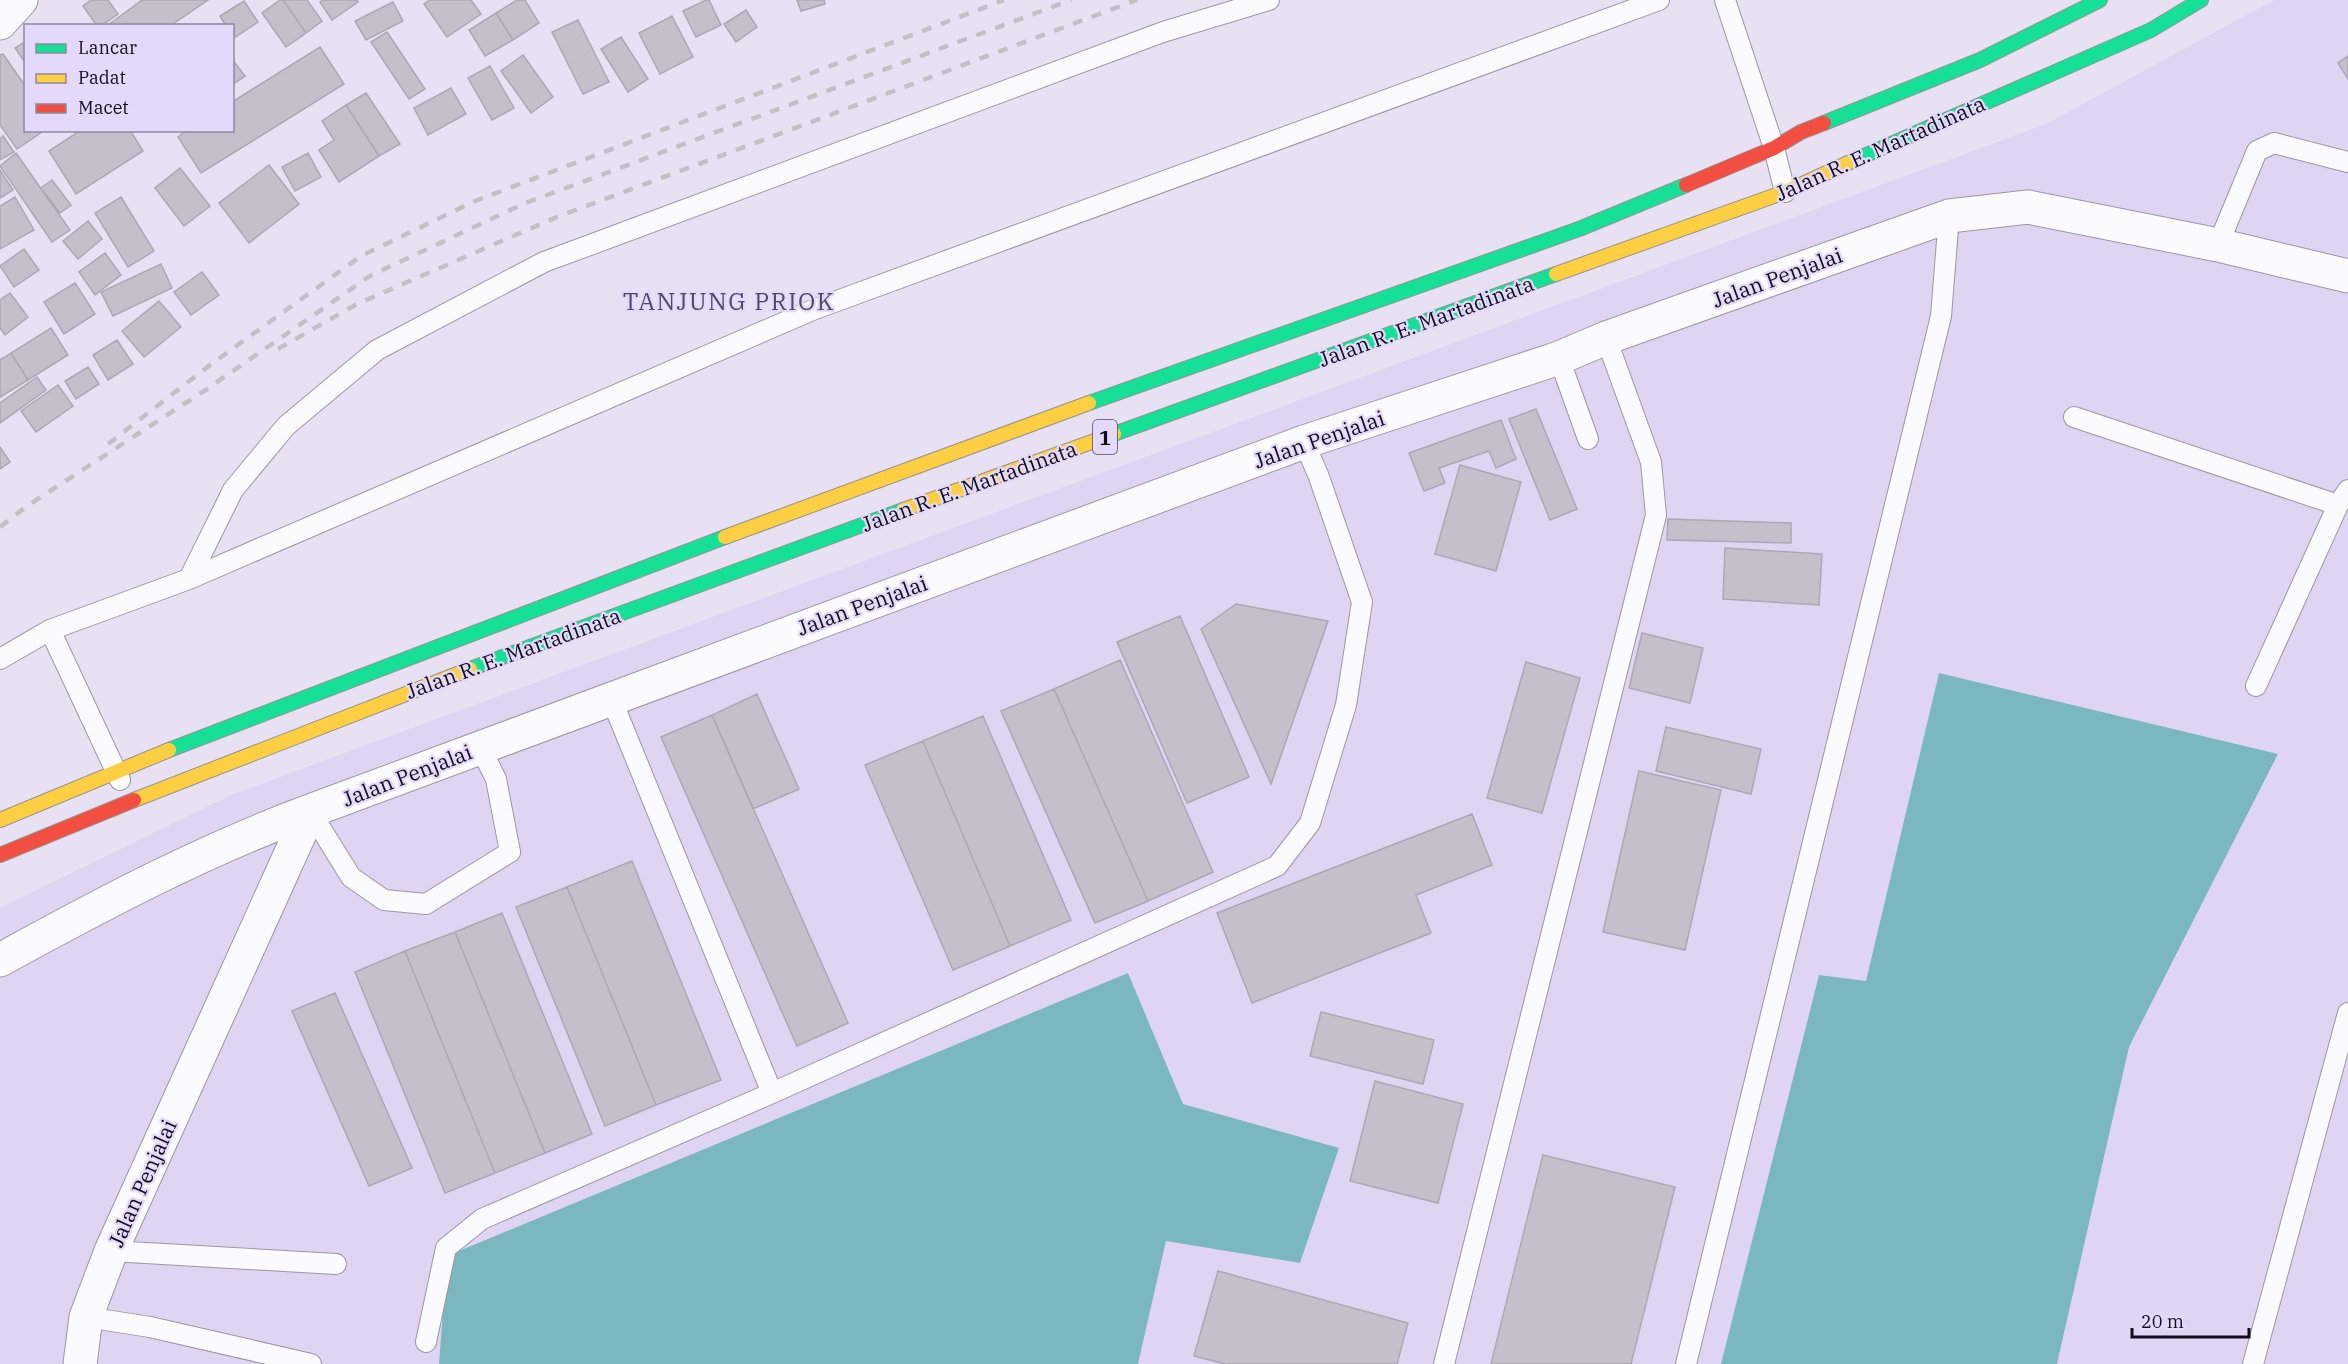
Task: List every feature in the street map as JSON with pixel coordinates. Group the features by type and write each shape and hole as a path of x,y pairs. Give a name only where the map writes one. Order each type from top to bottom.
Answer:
{"highway":[{"name":"Jalan R. E. Martadinata","path":"0,820 116,770 624,575 1173,371 1579,229 1774,148 1802,132 1980,60 2100,0"},
{"name":"Jalan R. E. Martadinata","path":"0,855 129,799 375,704 943,495 1785,192 1839,166 2151,30 2200,0"}],"street":[{"path":"0,23 21,0"},
{"name":"Jalan Penjalai","path":"0,960 108,901 262,829 1305,442 1559,358 1606,338 1949,216 2028,207 2218,245 2348,276"},
{"name":"Jalan Penjalai","path":"80,1364 86,1317 111,1251 310,812"}],"lane":[{"path":"189,579 233,490 286,426 387,344 544,262 1163,32 1269,0"},
{"path":"0,659 50,630 189,579 814,309 1659,0"},
{"path":"1725,0 1774,148 1785,192"},
{"path":"2218,245 2257,151 2274,144 2348,162"},
{"path":"1686,1364 1941,316 1949,216"},
{"path":"1444,1364 1656,515 1651,462 1606,338"},
{"path":"1559,358 1588,439"},
{"path":"2074,417 2343,498 2256,686"},
{"path":"426,1342 446,1248 482,1219 772,1093 1277,866 1310,823 1346,705 1362,602 1305,442"},
{"path":"50,630 129,799"},
{"path":"611,698 772,1093"},
{"path":"310,812 351,877 384,900 426,904 510,852 496,779 480,747"},
{"path":"2253,1364 2348,1013"},
{"path":"111,1251 336,1264"},
{"path":"86,1317 150,1327 311,1364"}],"shaded area":[{"path":"2274,0 2348,0 2348,1364 2057,1364 2129,1047 2278,754 1939,673 1866,982 1819,975 1721,1364 1138,1364 1166,1241 1300,1263 1338,1148 1183,1104 1128,973 439,1364 0,1364 0,908 231,795 2046,124"}],"water":[{"path":"1939,673 2278,754 2129,1047 2057,1364 1721,1364 1819,975 1866,981"},
{"path":"1128,973 1183,1104 1339,1148 1300,1263 1166,1241 1138,1364 439,1364 447,1256"}],"building":[{"path":"91,0 108,0 118,14 104,24 96,24 83,6"},
{"path":"142,0 208,0 173,24 110,24"},
{"path":"283,0 306,33 286,47 262,13"},
{"path":"283,0 307,0 322,21 306,33"},
{"path":"323,0 357,0 358,2 332,20 320,2"},
{"path":"430,0 471,0 481,14 447,37 424,4"},
{"path":"517,0 525,0 539,23 513,40 496,13"},
{"path":"709,0 721,25 696,37 683,11"},
{"path":"797,0 824,0 825,4 801,11"},
{"path":"244,1 258,22 234,38 234,24 225,24 220,16"},
{"path":"393,2 403,21 366,40 355,21"},
{"path":"746,10 757,27 736,42 724,24"},
{"path":"496,13 513,40 485,56 469,30"},
{"path":"672,16 693,57 660,74 639,33"},
{"path":"578,20 609,82 583,94 552,32"},
{"path":"387,32 425,89 409,99 371,42"},
{"path":"621,37 648,79 628,92 601,49"},
{"path":"24,42 24,61 15,48"},
{"path":"320,47 344,84 201,173 178,137 184,132 234,132 234,101"},
{"path":"3,54 24,84 24,132 42,132 17,149 0,125 0,55"},
{"path":"523,55 553,97 531,113 501,71"},
{"path":"2348,56 2348,79 2338,63"},
{"path":"234,62 245,76 234,84"},
{"path":"490,66 514,108 492,120 468,78"},
{"path":"451,88 466,114 428,135 414,108"},
{"path":"366,93 400,144 379,156 346,105"},
{"path":"346,105 379,156 339,182 319,150 334,140 322,121"},
{"path":"78,132 131,132 143,151 76,194 49,151"},
{"path":"3,136 14,152 0,160 0,139"},
{"path":"16,153 70,230 52,242 0,166"},
{"path":"308,153 321,177 295,191 282,167"},
{"path":"269,165 299,204 249,243 219,203"},
{"path":"180,168 210,206 184,226 155,188"},
{"path":"0,170 13,190 0,198"},
{"path":"52,180 71,205 60,213 41,188"},
{"path":"15,197 34,230 0,249 0,206"},
{"path":"121,197 154,251 128,267 95,213"},
{"path":"88,221 102,239 78,259 63,241"},
{"path":"24,249 39,270 14,287 0,266"},
{"path":"105,253 121,275 95,295 79,272"},
{"path":"161,264 172,288 113,316 101,292"},
{"path":"202,272 219,295 191,315 174,292"},
{"path":"75,283 95,314 64,334 44,302"},
{"path":"10,293 28,317 5,335 0,328 0,300"},
{"path":"159,301 181,327 144,357 122,331"},
{"path":"51,328 68,355 28,380 11,353"},
{"path":"117,340 133,364 108,380 93,355"},
{"path":"11,353 28,380 0,397 0,360"},
{"path":"88,367 99,384 76,399 65,381"},
{"path":"37,377 46,390 0,423 0,403"},
{"path":"58,385 73,406 36,432 21,411"},
{"path":"1536,409 1577,509 1550,520 1509,419"},
{"path":"1501,420 1516,459 1496,468 1489,451 1439,468 1445,483 1424,491 1409,453"},
{"path":"0,447 10,462 0,469"},
{"path":"1460,465 1521,482 1496,571 1435,554"},
{"path":"1668,519 1791,523 1791,543 1667,540"},
{"path":"1725,548 1822,554 1819,605 1723,599"},
{"path":"1236,604 1328,621 1271,784 1201,629"},
{"path":"1180,616 1249,777 1187,803 1117,642"},
{"path":"1642,633 1703,648 1690,703 1629,688"},
{"path":"1120,660 1213,872 1148,901 1054,689"},
{"path":"1526,662 1580,678 1542,813 1487,798"},
{"path":"1054,689 1148,901 1095,923 1001,711"},
{"path":"757,694 799,789 753,809 712,715"},
{"path":"712,715 848,1023 797,1046 661,737"},
{"path":"983,716 1071,920 1010,946 923,741"},
{"path":"1666,727 1761,749 1751,794 1656,771"},
{"path":"923,741 1010,946 953,970 865,765"},
{"path":"1639,771 1721,790 1685,950 1603,932"},
{"path":"1472,814 1492,865 1416,895 1431,933 1252,1003 1217,913"},
{"path":"632,861 721,1080 656,1105 567,887"},
{"path":"567,887 656,1105 605,1126 516,907"},
{"path":"502,913 592,1134 545,1153 455,932"},
{"path":"455,932 545,1153 495,1173 405,951"},
{"path":"405,951 495,1173 445,1193 355,972"},
{"path":"335,993 412,1168 369,1186 292,1011"},
{"path":"1321,1012 1434,1040 1423,1084 1310,1056"},
{"path":"1375,1081 1463,1104 1438,1203 1350,1181"},
{"path":"1543,1155 1675,1187 1631,1364 1491,1364"},
{"path":"1218,1271 1408,1323 1397,1364 1225,1364 1194,1356"}],"railway":[{"path":"108,444 210,365 361,256 475,201 1004,0"},
{"path":"0,527 27,506 207,389 370,276 523,204 1071,0"},
{"path":"278,349 357,304 557,217 1137,0"}],"traffic: fast":[{"path":"1824,123 1980,60 2100,0"},
{"path":"1848,163 2151,30 2201,0"},
{"path":"1089,403 1579,229 1686,185"},
{"path":"1114,434 1556,274"},
{"path":"470,669 903,510"},
{"path":"169,750 725,537"}],"traffic: slow":[{"path":"1556,274 1785,192 1848,163"},
{"path":"725,537 1089,403"},
{"path":"903,510 1114,434"},
{"path":"134,800 470,669"},
{"path":"0,820 169,750"}],"traffic: jam":[{"path":"1686,185 1774,148 1801,132 1824,123"},
{"path":"0,855 134,800"}],"district":[{"name":"TANJUNG PRIOK","path":"729,301"}]}
